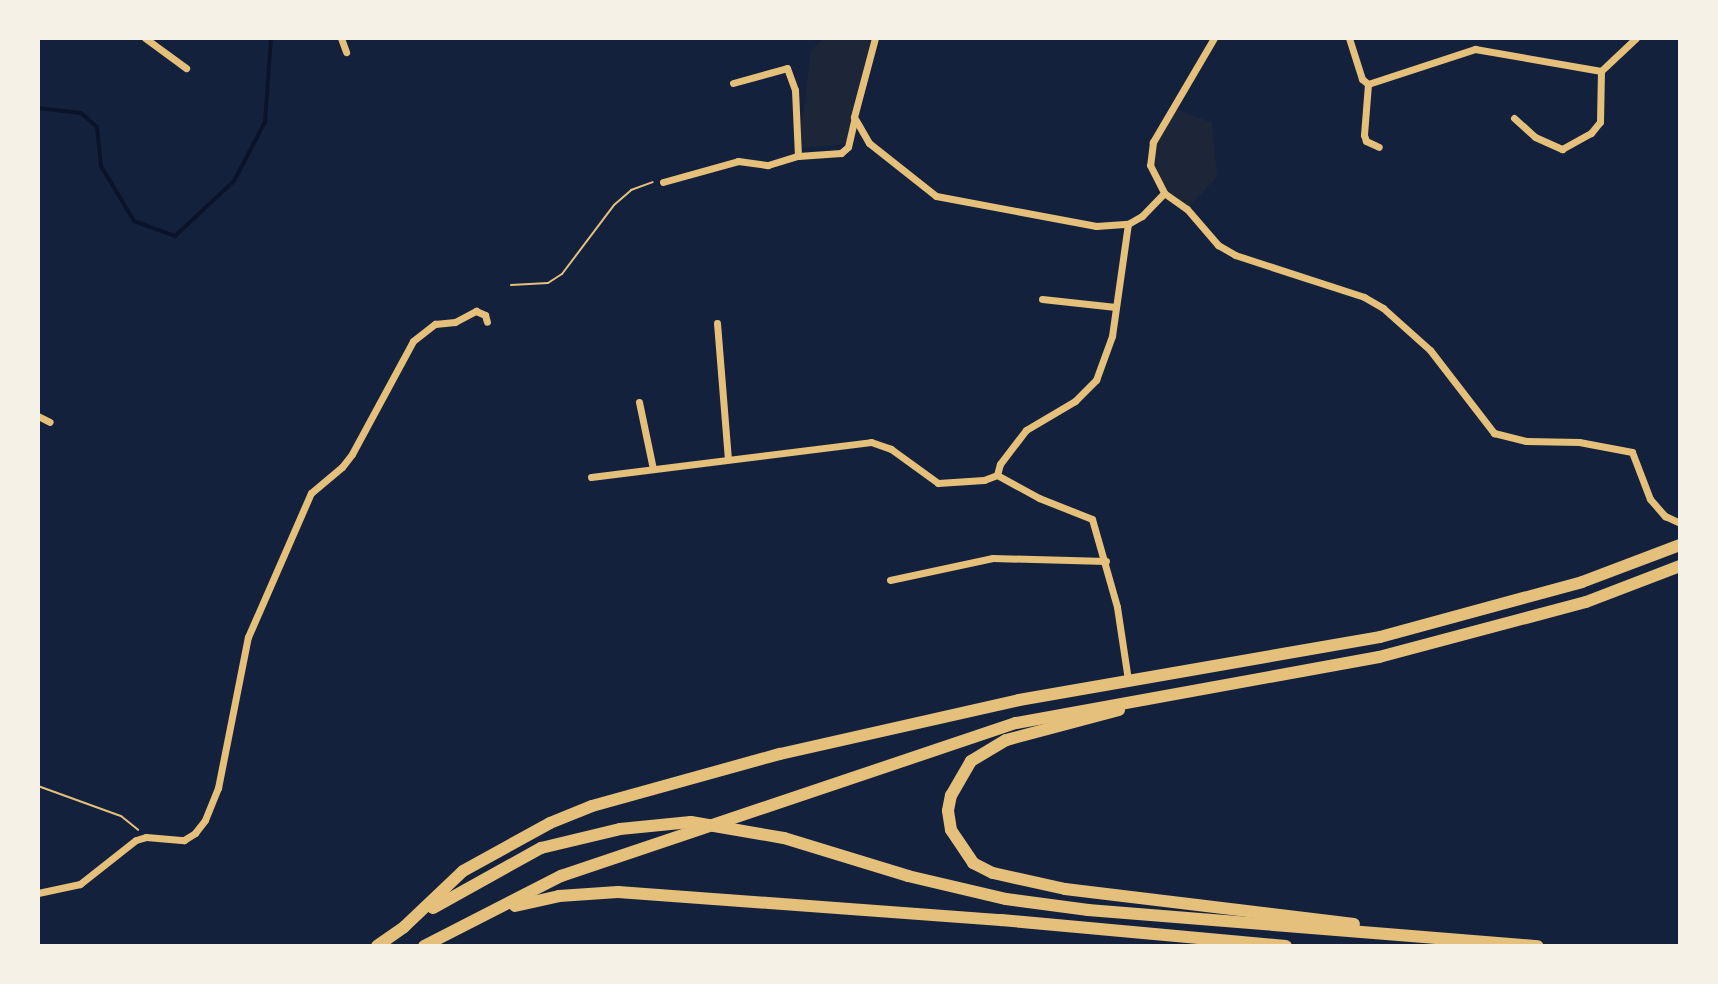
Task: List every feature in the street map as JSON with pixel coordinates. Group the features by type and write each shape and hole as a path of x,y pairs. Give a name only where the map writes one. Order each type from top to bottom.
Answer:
{"highway":[{"path":"404,927 463,871 550,823 592,806 780,754 1019,700 1380,637 1582,582 1680,545"},
{"path":"424,946 561,876 1016,723 1379,657 1586,602 1680,566"},
{"path":"1235,682 1076,720 987,748 960,774 951,795 951,830 960,849 973,863 993,873 1065,889 1324,919 1443,938"},
{"path":"377,946 446,899 541,848 620,829 691,822 742,829 908,876 1006,899 1088,910 1538,946"},
{"path":"501,909 559,896 618,892 1001,920 1286,946"}],"street":[{"path":"145,38 186,68"},
{"path":"341,38 346,52"},
{"path":"663,182 738,161 768,165 798,156 841,153 848,147 875,38"},
{"path":"1214,38 1153,142 1150,165 1164,193 1187,209 1218,245 1235,255 1364,297 1383,308 1430,350 1494,433 1526,441 1579,442 1632,452 1650,499 1665,516 1680,523"},
{"path":"1349,38 1362,79 1368,84"},
{"path":"1475,49 1479,38"},
{"path":"1514,118 1535,137 1562,149 1591,133 1600,122 1601,71 1636,38"},
{"path":"1368,84 1475,49 1601,71"},
{"path":"733,83 787,68 795,90 798,156"},
{"path":"1368,84 1364,135 1366,141 1379,147"},
{"path":"854,117 869,143 936,196 1074,223 1128,224 1142,216 1164,193"},
{"path":"997,475 1000,464 1026,430 1075,401 1096,380 1112,336 1128,224"},
{"path":"1042,299 1116,307"},
{"path":"38,893 80,884 126,846 146,837 184,840 205,820 218,788 231,734 248,637 311,493 342,467 352,454 413,341 435,324 455,322 476,311 485,315 487,322"},
{"path":"717,323 728,459"},
{"path":"639,402 653,469"},
{"path":"38,416 50,422"},
{"path":"591,477 871,442 891,449 938,483 984,480 997,475 1039,498 1092,519 1106,561 1128,680"},
{"path":"890,580 993,558 1106,561"}],"path":[{"path":"511,285 548,283 562,274 614,205 647,182 663,182"},
{"path":"38,786 121,816 146,837"}],"shaded area":[{"path":"824,38 874,38 850,144 799,148 811,50"},
{"path":"1172,107 1212,123 1217,177 1187,209 1164,193 1150,165 1153,142"}],"waterway":[{"path":"38,108 81,113 97,127 101,166 134,221 175,236 234,181 265,122 271,38"}]}
